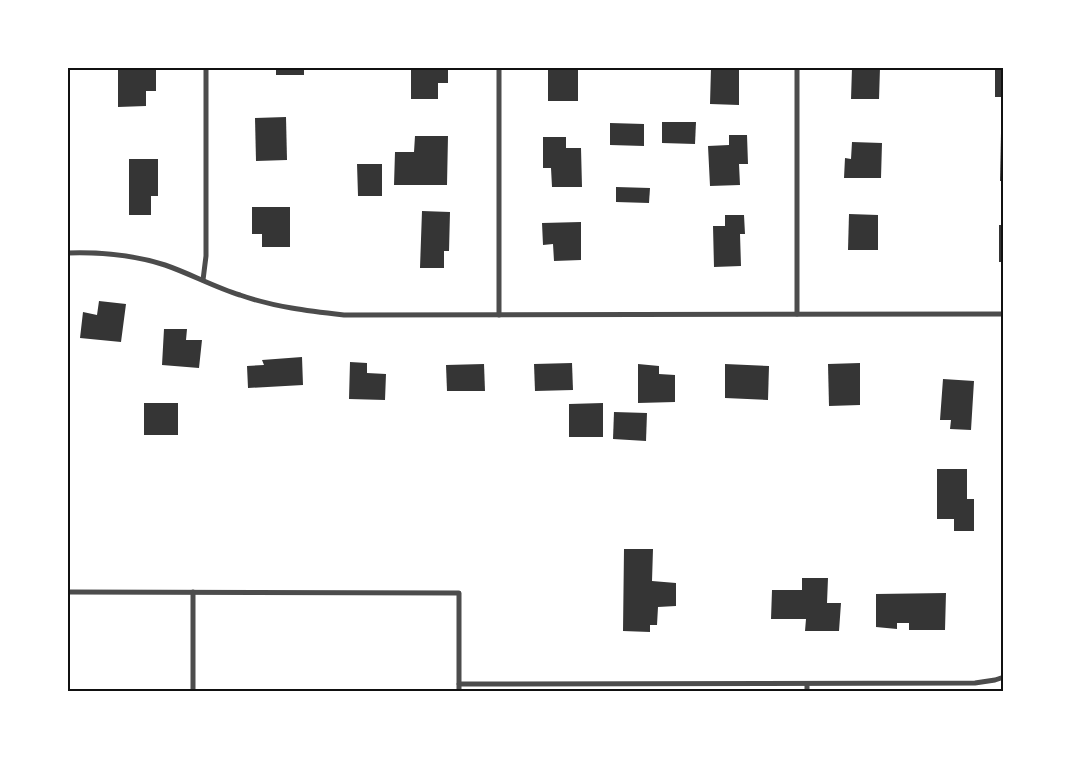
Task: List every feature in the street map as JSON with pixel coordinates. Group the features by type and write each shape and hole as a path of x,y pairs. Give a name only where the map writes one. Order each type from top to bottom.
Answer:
{"street":[{"path":"203,280 206,256 206,68"},
{"path":"499,68 499,315"},
{"path":"797,68 797,314"},
{"path":"68,253 89,252 125,256 164,265 238,295 273,305 311,312 344,315 1004,314"},
{"path":"68,592 459,593 459,692"},
{"path":"193,592 193,692"},
{"path":"459,684 975,683 1004,677"},
{"path":"807,684 807,692"}],"building":[{"path":"276,68 304,68 304,75 276,75"},
{"path":"411,68 448,68 448,83 438,83 438,99 411,99"},
{"path":"548,68 578,68 578,101 548,101"},
{"path":"711,68 736,68 735,70 739,70 739,105 710,104"},
{"path":"852,68 880,68 879,99 851,99"},
{"path":"995,68 1004,68 1004,97 995,97"},
{"path":"156,69 156,91 146,91 146,106 118,107 118,70"},
{"path":"286,117 287,160 256,161 255,118"},
{"path":"662,122 696,122 695,144 662,143"},
{"path":"610,123 644,124 644,146 610,145"},
{"path":"1001,133 1004,133 1004,181 1000,181"},
{"path":"729,135 747,135 748,164 739,164 740,185 710,186 708,146 729,145"},
{"path":"415,136 448,136 447,185 394,185 395,152 414,152"},
{"path":"543,137 566,137 566,148 581,148 582,187 552,187 551,168 543,168"},
{"path":"852,142 882,143 881,178 844,178 845,158 851,159"},
{"path":"129,159 158,159 158,196 151,196 151,215 129,215"},
{"path":"357,164 382,164 382,196 358,196"},
{"path":"616,187 650,188 649,203 616,202"},
{"path":"252,207 290,207 290,247 262,247 262,234 252,234"},
{"path":"422,211 450,212 449,251 444,251 444,268 420,268"},
{"path":"849,214 878,215 878,250 848,250"},
{"path":"725,215 744,215 745,234 740,234 741,266 714,267 713,226 725,226"},
{"path":"581,222 581,260 554,261 553,244 543,245 542,223"},
{"path":"999,225 1004,225 1004,262 999,262"},
{"path":"99,301 126,304 121,342 80,338 83,312 97,315"},
{"path":"164,329 187,329 186,340 202,340 199,368 162,365"},
{"path":"302,357 303,385 248,388 247,366 264,365 262,360"},
{"path":"350,362 367,363 367,373 386,374 385,400 349,399"},
{"path":"572,363 573,390 535,391 534,364"},
{"path":"860,363 860,405 829,406 828,364"},
{"path":"484,364 485,391 447,391 446,365"},
{"path":"638,364 659,366 659,374 675,375 675,402 638,403"},
{"path":"725,364 769,366 768,400 725,398"},
{"path":"943,379 974,381 971,430 950,429 951,420 940,420"},
{"path":"144,403 178,403 178,435 144,435"},
{"path":"603,403 603,437 569,437 569,404"},
{"path":"614,412 647,413 646,441 613,439"},
{"path":"937,469 967,469 967,499 974,499 974,531 954,531 954,519 937,519"},
{"path":"624,549 653,549 652,581 676,583 676,606 658,607 657,625 650,625 650,632 623,631"},
{"path":"802,578 828,578 827,603 841,603 839,631 805,631 806,619 771,619 772,590 802,590"},
{"path":"946,593 945,630 909,630 909,623 897,623 897,629 876,627 876,594"}]}
